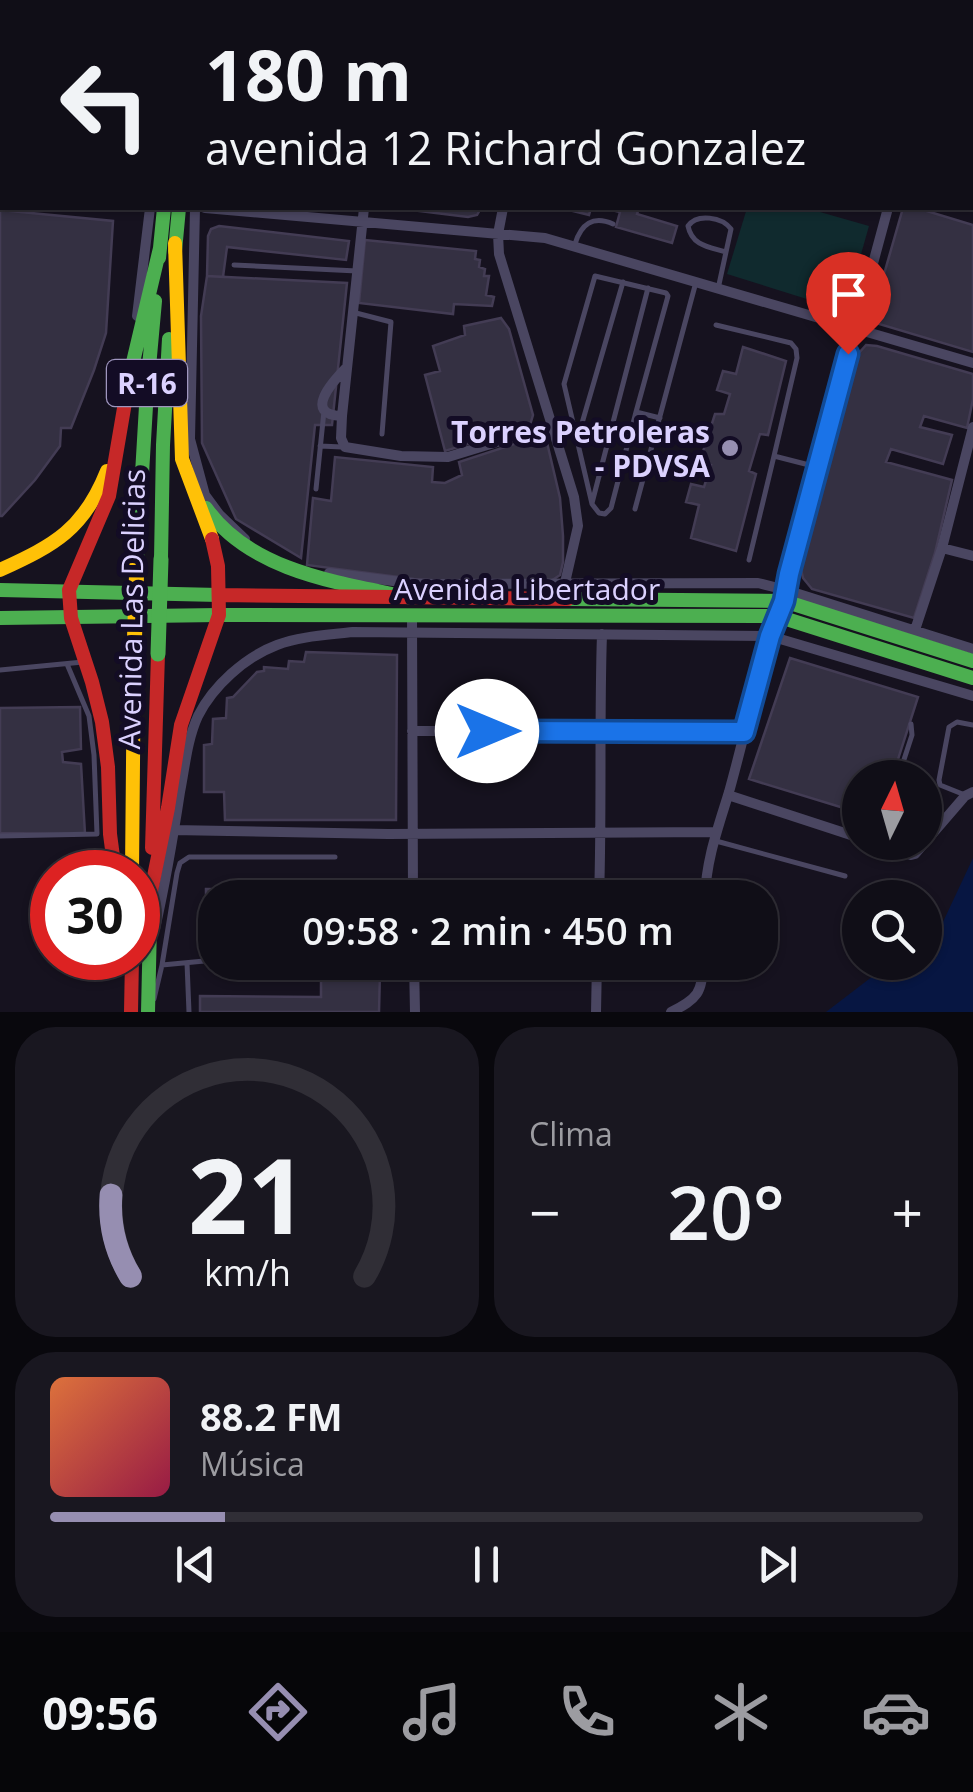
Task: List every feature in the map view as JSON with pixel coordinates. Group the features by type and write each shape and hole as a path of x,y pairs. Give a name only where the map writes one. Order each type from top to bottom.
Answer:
{"main road":[{"name":"Avenida Las Delicias","path":"152,850 168,245 164,210"},
{"name":"Avenida Las Delicias","path":"132,850 137,558 147,389 168,245 178,210"},
{"path":"108,850 103,834 108,767 102,722 71,618 73,590 108,496 131,366 168,245"},
{"path":"159,850 181,725 218,615 219,595 214,544 182,459 168,245"},
{"path":"0,570 40,552 72,529 94,502 118,444"},
{"path":"198,498 224,532 267,557 312,576 412,598"},
{"name":"Avenida Libertador","path":"0,590 412,598 563,591 782,602 913,636 973,661"},
{"name":"Avenida Libertador","path":"0,618 218,615 412,624 782,602 973,678"},
{"name":"Avenida Las Delicias","path":"131,1012 142,980"},
{"name":"Avenida Las Delicias","path":"149,980 150,1012"}],"street":[{"name":"R-16","path":"131,366 150,210"},
{"name":"Avenida Las Delicias","path":"195,210 190,439 205,495 219,514 242,537 313,571 417,584 533,586 563,591"},
{"path":"227,210 545,238 973,363"},
{"path":"364,210 342,416 341,438 345,448 401,456 448,457 552,425"},
{"path":"503,210 499,254 574,496 578,526 563,591"},
{"path":"706,880 714,836 782,602 887,210"},
{"path":"342,416 330,416 322,403 348,366"},
{"path":"325,394 332,392 344,399"},
{"path":"973,431 942,548 913,636 973,649"},
{"path":"942,548 973,556"},
{"path":"412,624 412,880"},
{"path":"160,904 184,766 198,716 228,676 277,644 412,624 602,634 770,636 973,696"},
{"path":"600,880 602,634"},
{"path":"412,731 744,732"},
{"path":"942,826 969,794"},
{"path":"728,795 842,832"},
{"path":"173,830 714,836"},
{"path":"414,980 415,1012"},
{"path":"596,1012 597,980"},
{"path":"671,1012 693,1001 701,980"}],"lane":[{"path":"574,246 584,224 595,220 613,224"},
{"path":"718,288 726,252 730,229 728,224 692,220 688,226 690,236 700,245 726,252"},
{"path":"234,265 357,271"},
{"path":"599,275 648,288 668,296 611,508 599,514 592,504 564,384 593,278 599,275"},
{"path":"577,440 623,282"},
{"path":"635,509 696,282"},
{"path":"592,504 648,288"},
{"path":"353,312 391,322 382,434"},
{"path":"716,324 791,343 796,348 797,358 749,560"},
{"path":"316,490 324,411"},
{"path":"636,412 660,418"},
{"path":"320,446 345,448"},
{"path":"774,456 817,467"},
{"path":"0,670 86,662"},
{"path":"0,836 103,834 88,716 68,664"},
{"path":"969,794 940,785 939,780 949,727 956,722 973,725"},
{"path":"904,760 912,724"},
{"path":"714,836 845,876"},
{"path":"160,925 180,863 189,858 335,857"},
{"path":"160,961 198,961"},
{"path":"187,962 188,1012"}],"green space":[{"path":"746,210 813,210 869,226 845,311 727,274"}],"water":[{"path":"973,858 973,1012 826,1012 868,980 942,980 942,924"}],"building":[{"path":"0,210 113,221 106,333 94,370 71,428 61,428 60,446 2,516 0,516"},
{"path":"411,210 480,210 468,217"},
{"path":"612,210 638,210 637,214 677,226 672,243 616,227 620,212"},
{"path":"902,210 924,210 973,225 973,352 879,324 872,316"},
{"path":"219,226 349,241 346,260 227,247 223,277 207,276 208,236 211,229"},
{"path":"365,240 476,251 479,267 485,269 484,276 489,276 486,295 494,297 492,306 454,304 453,314 359,303"},
{"path":"207,276 347,283 332,425 315,425 301,558 236,519 202,443 201,316"},
{"path":"501,318 509,329 533,415 530,425 445,451 425,375 440,371 433,346 465,335 464,326"},
{"path":"866,345 973,374 967,428 924,416 920,427 952,435 943,464 891,449 886,462 952,480 914,618 812,589 803,578 800,565 858,354"},
{"name":"Torres Petroleras - PDVSA","path":"743,347 786,361 768,435 760,434 749,471 756,474 736,551 691,538 699,505 686,502 691,484 704,487 711,465 700,461 715,414 724,414 730,394 717,390 723,371 736,374"},
{"path":"545,434 560,498 563,536 560,575 548,583 414,579 307,565 313,498 331,501 335,457 433,467 432,482 445,483 462,475 459,462"},
{"path":"306,652 397,655 396,820 225,820 224,792 204,792 204,745 212,744 213,719 226,718 227,698 233,697 264,667 288,669 289,661 304,662"},
{"path":"790,658 918,697 898,760 842,760 842,807 749,779"},
{"path":"80,707 81,749 62,752 63,762 81,764 85,834 0,833 0,708"},
{"path":"321,980 380,980 379,1012 200,1012 200,996 321,997"}],"traffic: fast":[{"path":"159,258 164,210"},
{"path":"175,251 179,210"},
{"path":"129,379 160,248"},
{"path":"137,559 155,301"},
{"path":"161,559 169,339"},
{"path":"206,508 225,530 272,561 327,580 412,598"},
{"path":"158,654 161,559"},
{"path":"0,590 219,595"},
{"path":"568,599 784,601 973,661"},
{"path":"219,615 777,616 973,678"},
{"path":"0,618 219,615"},
{"path":"148,1012 149,980"}],"traffic: slow":[{"path":"175,243 182,459 212,539"},
{"path":"0,570 66,533 88,507 107,471"},
{"path":"134,654 137,559"},
{"path":"132,850 134,654"}],"traffic: jam":[{"path":"112,850 102,722 71,618 69,590 109,496 129,379"},
{"path":"159,850 181,725 219,615 218,566 212,539"},
{"path":"219,595 568,599"},
{"path":"152,848 158,654"},
{"path":"131,1012 132,980"}],"place":[{"name":"Torres Petroleras - PDVSA","path":"730,448"}],"route":[{"path":"487,731 744,732 770,636 784,601 848,354"}]}
